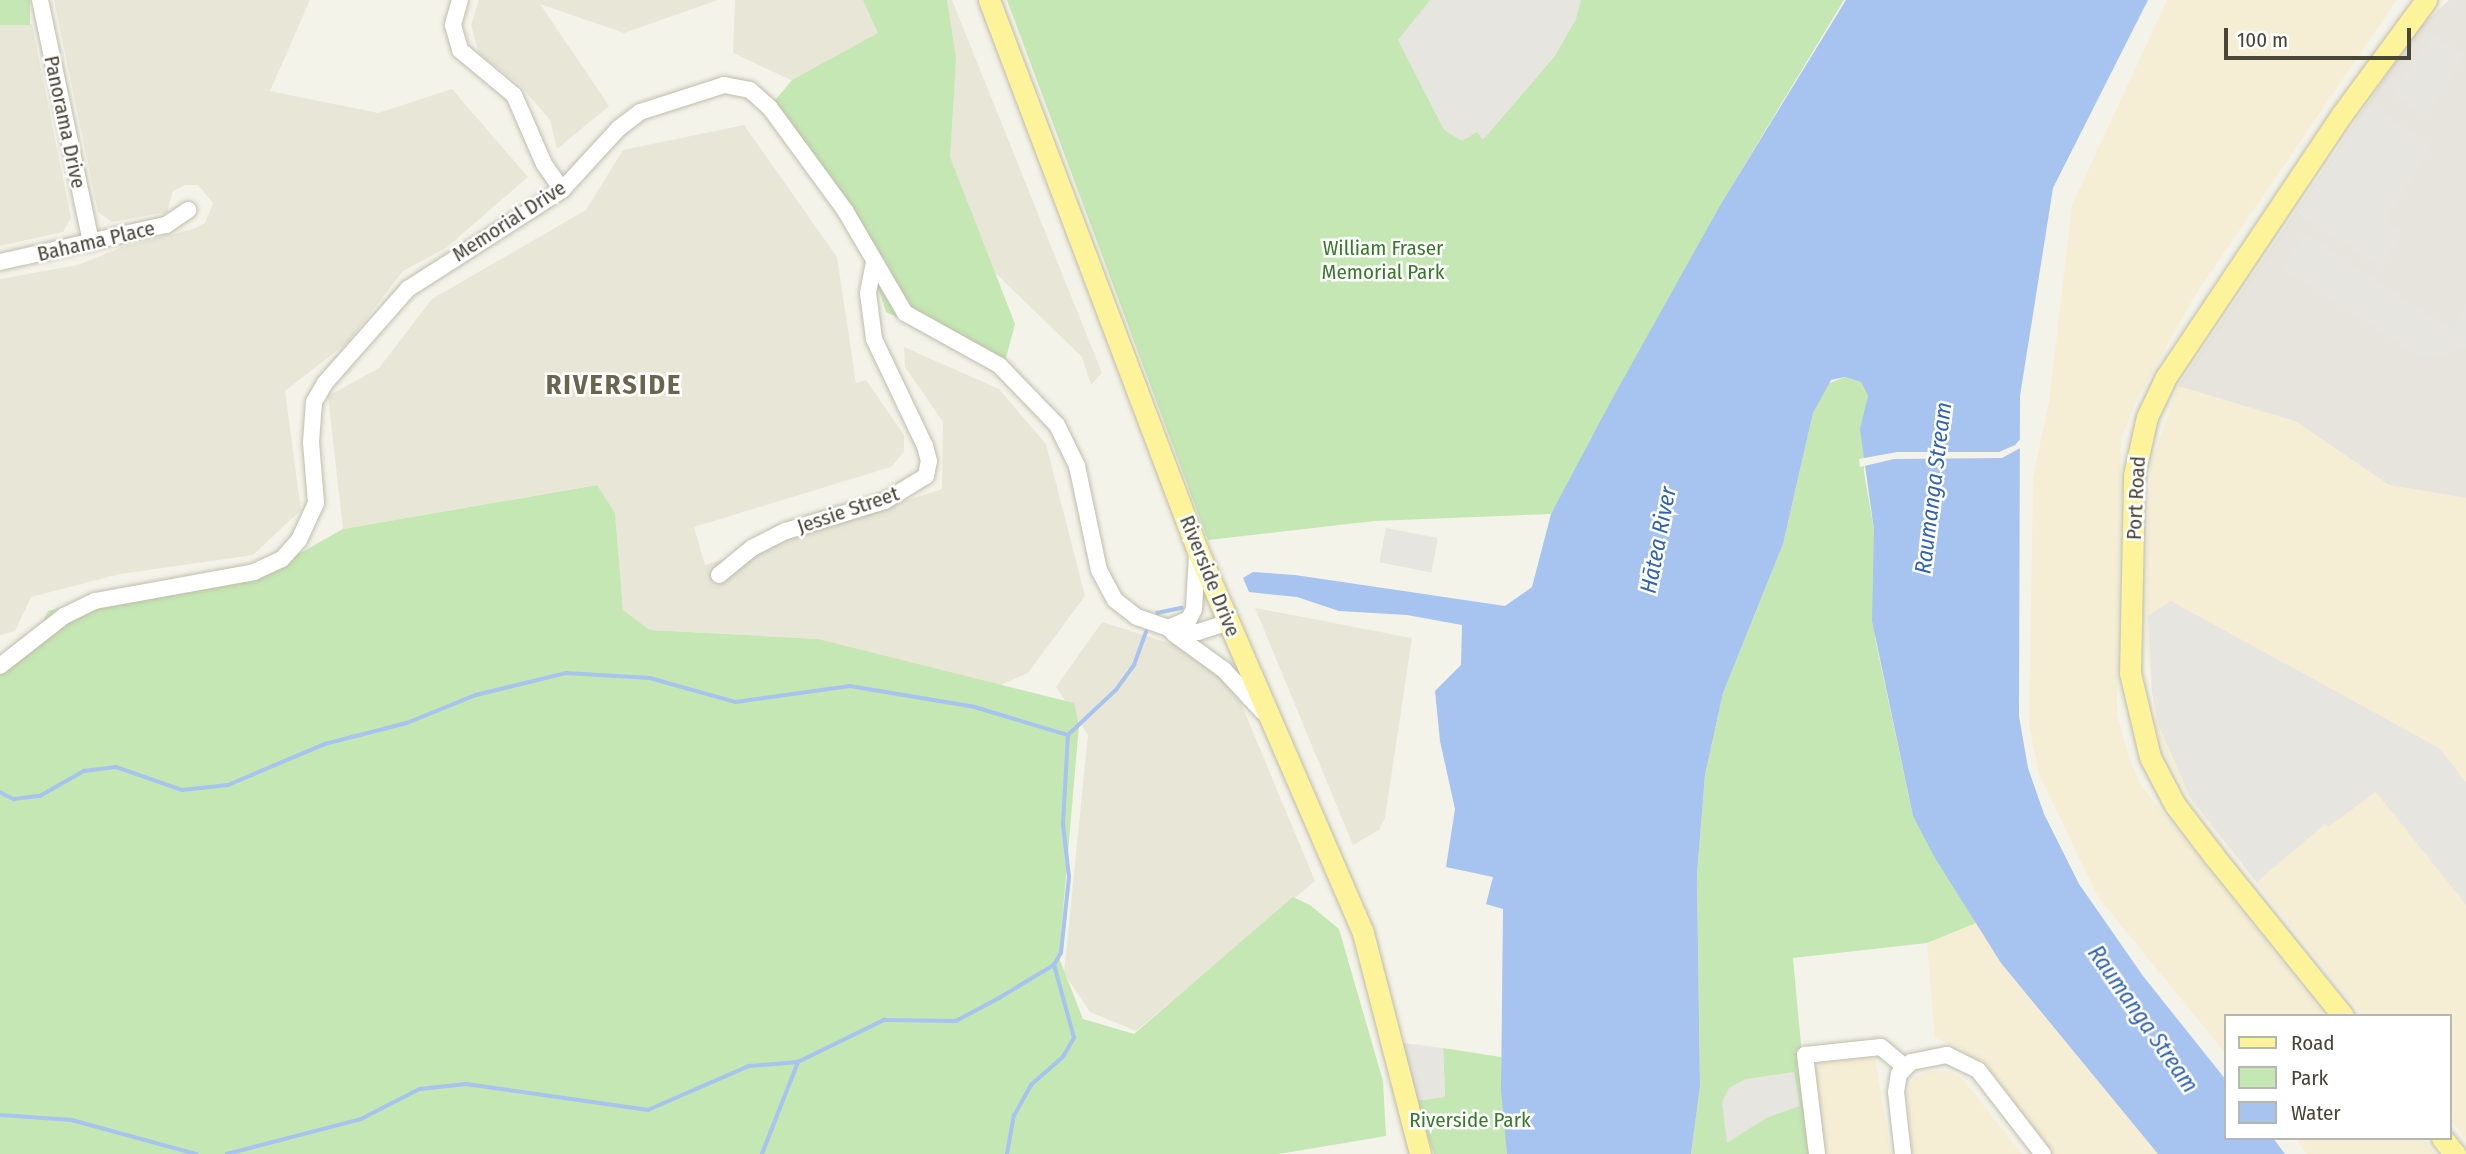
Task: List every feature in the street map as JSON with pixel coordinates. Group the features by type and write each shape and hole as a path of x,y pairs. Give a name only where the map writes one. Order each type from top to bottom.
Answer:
{"main road":[{"name":"Riverside Drive","path":"989,0 1197,549 1363,933 1420,1154"},
{"name":"Port Road","path":"2341,1014 2175,804 2150,757 2130,673 2134,475 2147,417 2166,377 2342,114 2426,0"},
{"path":"2444,1140 2455,1154"}],"street":[{"name":"Panorama Drive","path":"40,0 91,243"},
{"path":"460,0 453,25 460,50 514,95 544,164 562,190"},
{"name":"Memorial Drive","path":"0,666 64,616 95,601 254,572 282,559 299,540 316,503 311,417 326,383 416,282 562,190 619,128 640,112 715,87 743,87 770,108 846,212 905,313 999,365 1057,425 1077,466 1105,585 1127,610 1203,651 1270,719"},
{"name":"Bahama Place","path":"0,262 166,225 188,210"},
{"name":"Jessie Street","path":"719,575 752,548 786,531 884,501 926,477 930,470 925,446 874,339 868,293 874,263"},
{"path":"1166,629 1184,622 1194,609 1197,549"},
{"name":"Memorial Drive","path":"1166,629 1198,632 1229,622"},
{"path":"1817,1154 1805,1055 1881,1047 1905,1067"},
{"path":"1905,1067 1935,1056 1969,1063 2043,1154"},
{"path":"1903,1154 1896,1092 1905,1067"}],"shaded area":[{"path":"54,0 310,0 270,91 378,113 452,89 528,177 446,248 403,271 348,342 285,391 301,510 253,555 120,574 31,597 15,631 0,635 0,279 78,265 122,247 193,229 205,223 213,203 198,185 185,185 173,191 167,212 112,222 98,212"},
{"path":"479,0 718,0 624,33 540,4 609,106 557,149 550,120 519,84 479,53 471,25"},
{"path":"735,0 952,0 1102,373 1091,385 1082,357 985,263 927,122 938,87 791,80 733,53"},
{"path":"1430,0 1581,0 1576,19 1555,56 1483,140 1477,132 1462,141 1444,130 1398,40"},
{"path":"2167,0 2397,0 2196,294 2137,399 2121,439 2117,715 2127,751 2140,784 2323,1014 2224,1014 2224,1052 2098,897 2039,774 2029,726 2033,477 2049,402 2072,205"},
{"path":"2449,0 2466,0 2466,498 2389,485 2295,421 2178,386 2418,29"},
{"path":"32,24 71,218 63,232 0,246 0,25"},
{"path":"2432,34 2466,56 2426,116 2393,94"},
{"path":"2367,103 2432,145 2384,221 2402,233 2380,267 2297,213"},
{"path":"744,125 837,257 856,383 866,380 904,435 904,452 891,467 694,527 705,565 942,489 943,422 905,367 904,347 999,389 1046,444 1085,596 1028,673 996,687 818,639 650,630 623,610 615,513 596,485 343,529 328,396 379,368 432,299 586,210 623,150"},
{"path":"2305,234 2452,330 2466,310 2466,349 2421,358 2283,268"},
{"path":"2178,386 2295,421 2389,485 2466,498 2466,1139 2452,1122 2452,1014 2361,1014 2187,796 2166,754 2157,730 2146,640 2151,464"},
{"path":"1386,528 1438,538 1431,572 1379,562"},
{"path":"2171,601 2439,748 2466,782 2466,905 2376,792 2328,827 2325,824 2257,882 2190,797 2159,726 2152,692 2148,616"},
{"path":"1255,608 1412,638 1385,818 1379,830 1353,845"},
{"path":"1102,622 1223,660 1315,881 1136,1031 1090,1012 1064,973 1088,735 1056,687"},
{"path":"1976,923 2011,976 2158,1154 2046,1154 1962,1049 1935,1038 1927,943"},
{"path":"1403,1043 1443,1048 1445,1097 1415,1101"},
{"path":"1875,1058 1891,1154 1822,1154 1815,1071 1819,1063"},
{"path":"1929,1071 1947,1071 1963,1079 2022,1154 1913,1154 1907,1094 1913,1078"},
{"path":"1794,1072 1800,1106 1766,1118 1727,1143 1722,1102 1729,1088 1746,1079"},
{"path":"2296,1140 2425,1140 2436,1154 2307,1154"}],"green space":[{"path":"0,0 30,0 30,25 0,25"},
{"path":"863,0 947,0 956,59 950,157 1015,324 1003,369 886,312 870,261 772,104 792,80 878,33"},
{"name":"William Fraser Memorial Park","path":"1007,0 1844,0 1722,202 1551,514 1374,521 1208,540"},
{"path":"1845,377 1861,382 1868,396 1864,472 1874,530 1875,638 1913,816 1976,923 1927,943 1793,958 1811,1154 1691,1154 1700,1087 1697,875 1705,775 1723,693 1783,544 1813,413 1827,384"},
{"path":"597,485 615,513 623,610 650,630 818,639 1074,703 1079,725 1059,958 1083,1019 1134,1034 1293,897 1310,905 1339,929 1383,1081 1386,1136 1279,1154 0,1154 0,662 27,655 48,611 136,588 263,574 343,529"},
{"name":"Riverside Park","path":"1443,1048 1501,1057 1507,1154 1434,1154 1415,1101 1445,1096"}],"water":[{"path":"1846,0 2148,0 2053,188 2020,396 2019,716 2028,768 2044,814 2079,884 2143,976 2224,1077 2224,1140 2274,1140 2285,1154 2158,1154 2001,963 1935,858 1913,816 1872,621 1874,530 1860,429 1868,396 1861,382 1845,377 1831,380 1813,413 1783,544 1723,693 1705,775 1697,875 1700,1087 1691,1154 1507,1154 1501,1091 1503,909 1486,904 1493,877 1446,867 1455,809 1440,741 1435,691 1461,665 1462,625 1407,615 1339,611 1297,597 1249,592 1243,578 1253,572 1295,575 1505,606 1532,587 1551,514 1722,202"}],"pier":[{"path":"2024,435 2024,446 2002,458 1894,459 1860,467 1859,459 1897,452 1999,452 2015,445"}],"waterway":[{"path":"1157,613 1181,608"},
{"path":"227,1154 361,1119 420,1089 466,1084 648,1110 749,1066 798,1062 884,1020 956,1021 999,998 1054,965 1061,953 1069,877 1063,824 1068,735 1116,690 1134,665 1146,632"},
{"path":"0,792 14,799 40,796 84,771 116,767 182,790 228,785 325,744 407,723 476,695 566,673 650,678 736,702 850,686 975,707 1068,735"},
{"path":"1007,1154 1014,1116 1031,1085 1063,1057 1074,1038 1054,965"},
{"path":"762,1154 798,1062"},
{"path":"0,1115 72,1120 196,1154"}],"district":[{"name":"RIVERSIDE","path":"614,385"}],"water label":[{"name":"Raumanga Stream","path":"1933,488"},
{"name":"Hātea River","path":"1658,540"},
{"name":"Raumanga Stream","path":"2143,1019"}]}
